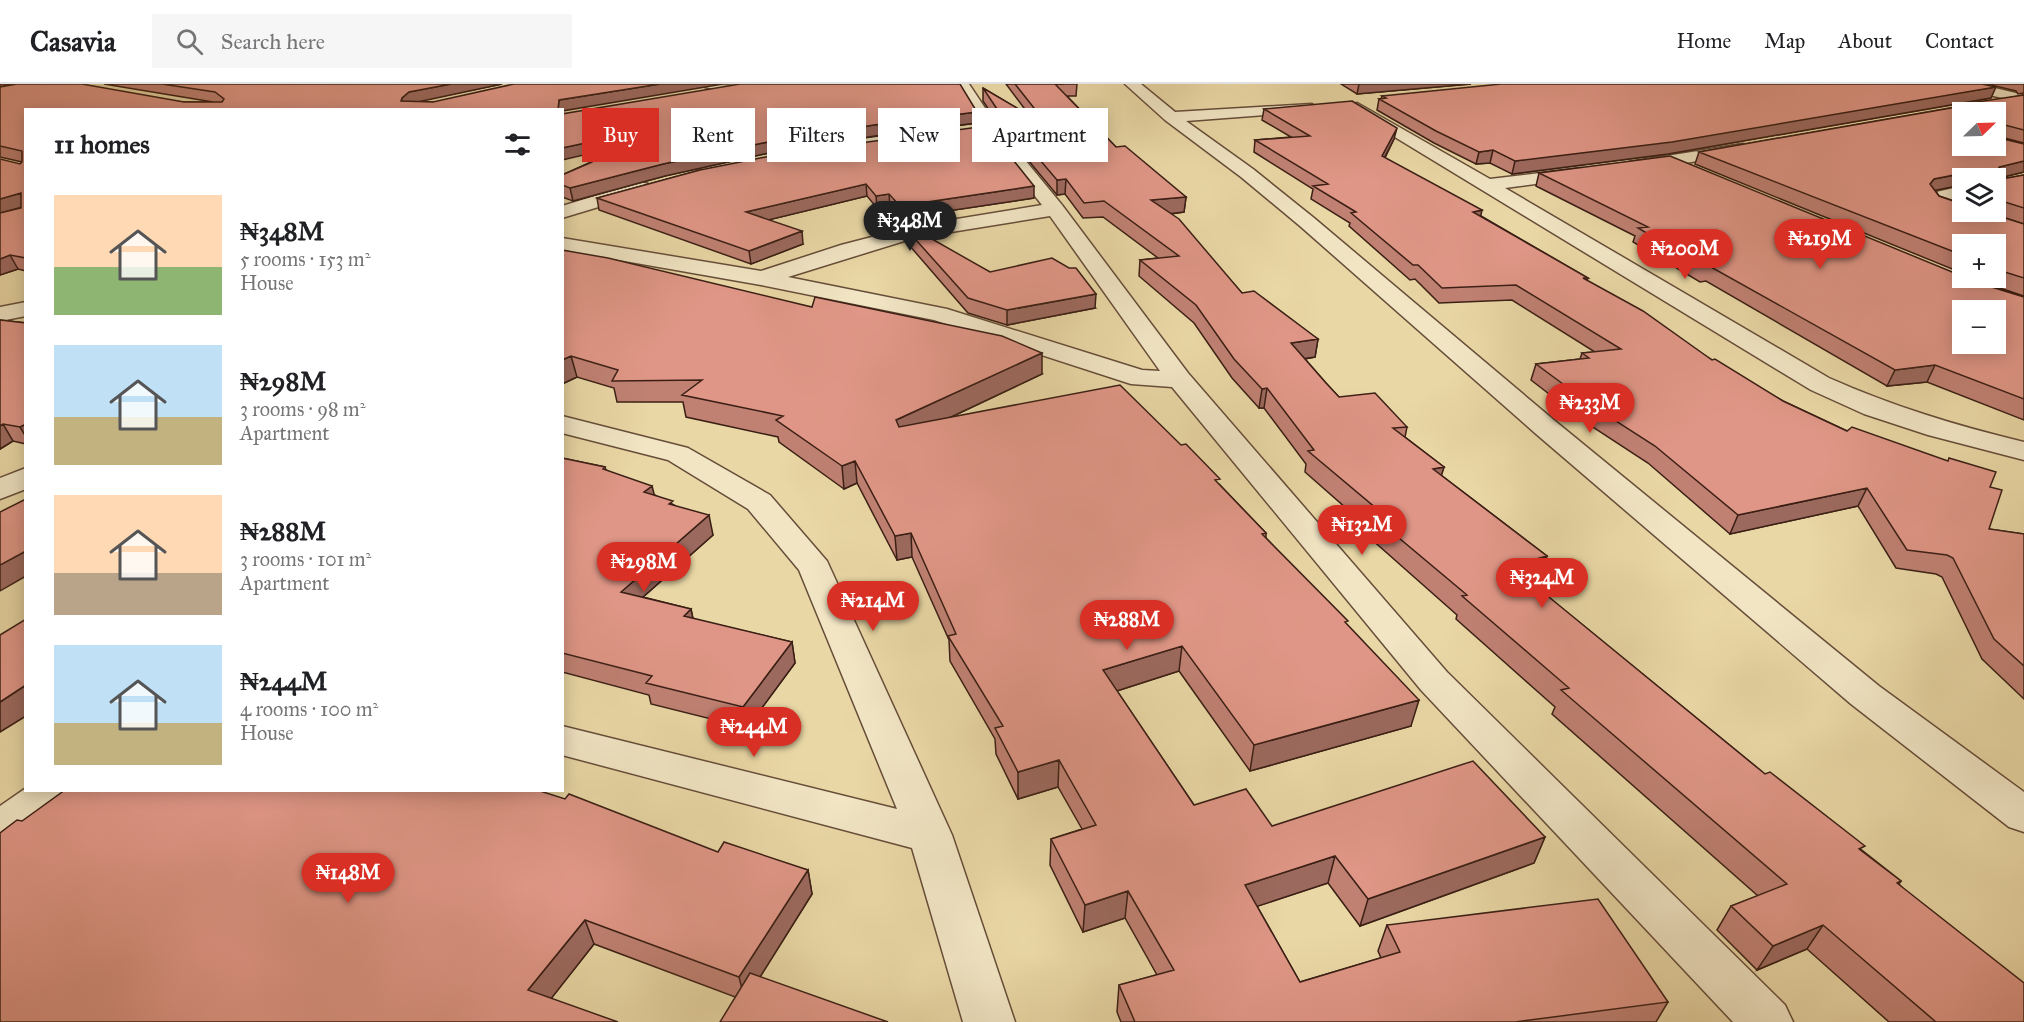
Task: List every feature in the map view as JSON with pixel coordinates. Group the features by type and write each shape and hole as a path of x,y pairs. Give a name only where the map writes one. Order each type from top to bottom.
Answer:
{"street":[{"path":"697,95 736,88 710,84"},
{"path":"866,142 972,130 962,84"},
{"path":"1132,84 1307,222 1545,427 1865,694 2024,815"},
{"path":"1959,84 2024,99"},
{"path":"2024,99 1988,106 2024,112"},
{"path":"1171,117 1347,104 1488,185 1821,384 1874,408 1938,429 2024,451"},
{"path":"1623,167 1760,146"},
{"path":"1668,161 1700,175"},
{"path":"1006,162 1055,209 1179,378 1434,681 1767,1022"},
{"path":"1488,185 1600,170"},
{"path":"564,212 652,186"},
{"path":"1952,194 1935,198 1952,207"},
{"path":"761,278 841,251 908,233 938,226 1055,209"},
{"path":"564,244 761,278 939,314 1140,378 1179,378"},
{"path":"0,314 24,309"},
{"path":"564,425 678,454 759,502 815,568 930,835 989,1022"},
{"path":"0,490 24,478"},
{"path":"564,741 930,835"},
{"path":"0,830 50,792"}],"building":[{"path":"17,84 82,84 184,102 222,102 224,99 215,92 162,84 451,84 409,92 401,101 433,102 514,84 660,84 559,100 558,108 24,108 24,258 10,255 0,259 0,213 21,208 21,193 0,199 0,159 20,164 22,151 0,146 0,87"},
{"path":"740,84 960,84 975,108 972,108 972,113 960,114 960,108 878,108 878,124 866,126 866,108 767,108 767,142 755,145 755,108 671,108 673,162 570,188 564,186 564,174 592,162 659,162 659,108 598,108"},
{"path":"1015,84 1055,84 1078,108 1034,108"},
{"path":"1501,84 1982,84 1996,87 1672,142 1515,161 1493,150 1479,152 1379,99 1386,98 1382,96"},
{"path":"983,88 1017,108 996,108"},
{"path":"2024,95 2024,130 2006,125 2006,102 1977,102"},
{"path":"1352,101 1397,128 1382,156 1482,210 1473,212 1643,311 1712,360 1715,359 1783,401 1847,431 1852,427 1948,461 1949,458 1996,472 1990,487 2002,490 1989,529 2024,534 2024,666 1994,639 1953,558 1947,555 1907,550 1867,488 1738,515 1655,446 1594,407 1536,364 1589,358 1582,353 1621,349 1516,285 1442,288 1418,265 1413,265 1351,213 1356,212 1313,186 1328,184 1255,140 1310,136 1264,109"},
{"path":"1952,108 1952,156 2006,156 2006,140 2024,144 2024,161 1999,168 1952,168 1952,176 1934,179 1930,184 1939,196 1952,201 1952,222 2006,222 2006,218 2024,224 2024,278 2006,272 2006,234 1952,234 1952,251 1699,152"},
{"path":"582,111 582,144 564,148 564,114"},
{"path":"972,128 972,162 1015,162 1034,186 900,206 889,194 876,196 866,184 746,212 802,231 749,251 597,198 700,170 740,162 755,162 755,159 767,157 767,162 866,162 866,142 878,141 878,162 960,162 960,130"},
{"path":"1108,139 1116,147 1125,146 1186,197 1151,200 1179,219 1242,293 1254,291 1318,339 1291,343 1339,397 1375,393 1407,427 1393,428 1444,467 1433,469 1547,556 1511,566 1765,774 1770,772 1865,846 1859,849 1901,881 1897,883 2024,983 2024,1022 1936,1022 1823,925 1773,946 1731,906 1787,884 1561,690 1569,688 1462,596 1467,595 1374,517 1383,514 1308,451 1314,450 1267,388 1262,389 1234,359 1196,305 1140,260 1179,256 1104,201 1084,203 1066,179 1057,180 1042,162 1108,162"},
{"path":"1670,156 1952,272 1952,288 1995,288 2024,297 2024,399 1935,365 1895,370 1638,228 1648,227 1539,173"},
{"path":"2024,175 2024,208 2006,202 2006,178"},
{"path":"911,227 990,272 1052,258 1069,268 1076,268 1096,294 1007,310 968,298 908,231"},
{"path":"564,250 608,258 812,307 815,297 1002,336 1042,353 896,420 899,427 1120,385 1181,445 1186,444 1220,479 1215,480 1266,533 1262,534 1348,621 1345,622 1419,700 1254,745 1182,646 1103,670 1194,805 1246,789 1272,826 1473,761 1545,837 1368,899 1335,856 1245,885 1300,982 1400,952 1387,925 1598,899 1668,1002 1515,1022 1135,1022 1119,985 1174,970 1128,891 1085,905 1051,839 1096,825 1059,760 1018,772 995,728 1003,726 948,636 956,634 911,533 895,536 855,461 842,466 776,420 783,416 682,395 702,380 612,381 618,370 571,356 564,359"},
{"path":"0,320 24,323 24,425 20,427 3,424 0,426"},
{"path":"564,458 605,467 603,469 652,486 644,492 673,501 669,504 709,515 621,592 691,609 684,616 792,642 743,707 646,683 652,676 564,654"},
{"path":"24,500 24,552 0,565 0,512"},
{"path":"24,620 24,686 0,702 0,635"},
{"path":"62,792 543,792 565,799 569,794 718,852 724,842 808,870 739,977 585,920 528,990 618,1022 0,1022 0,833 17,820 22,821"},
{"path":"750,973 888,1022 720,1022"}]}
